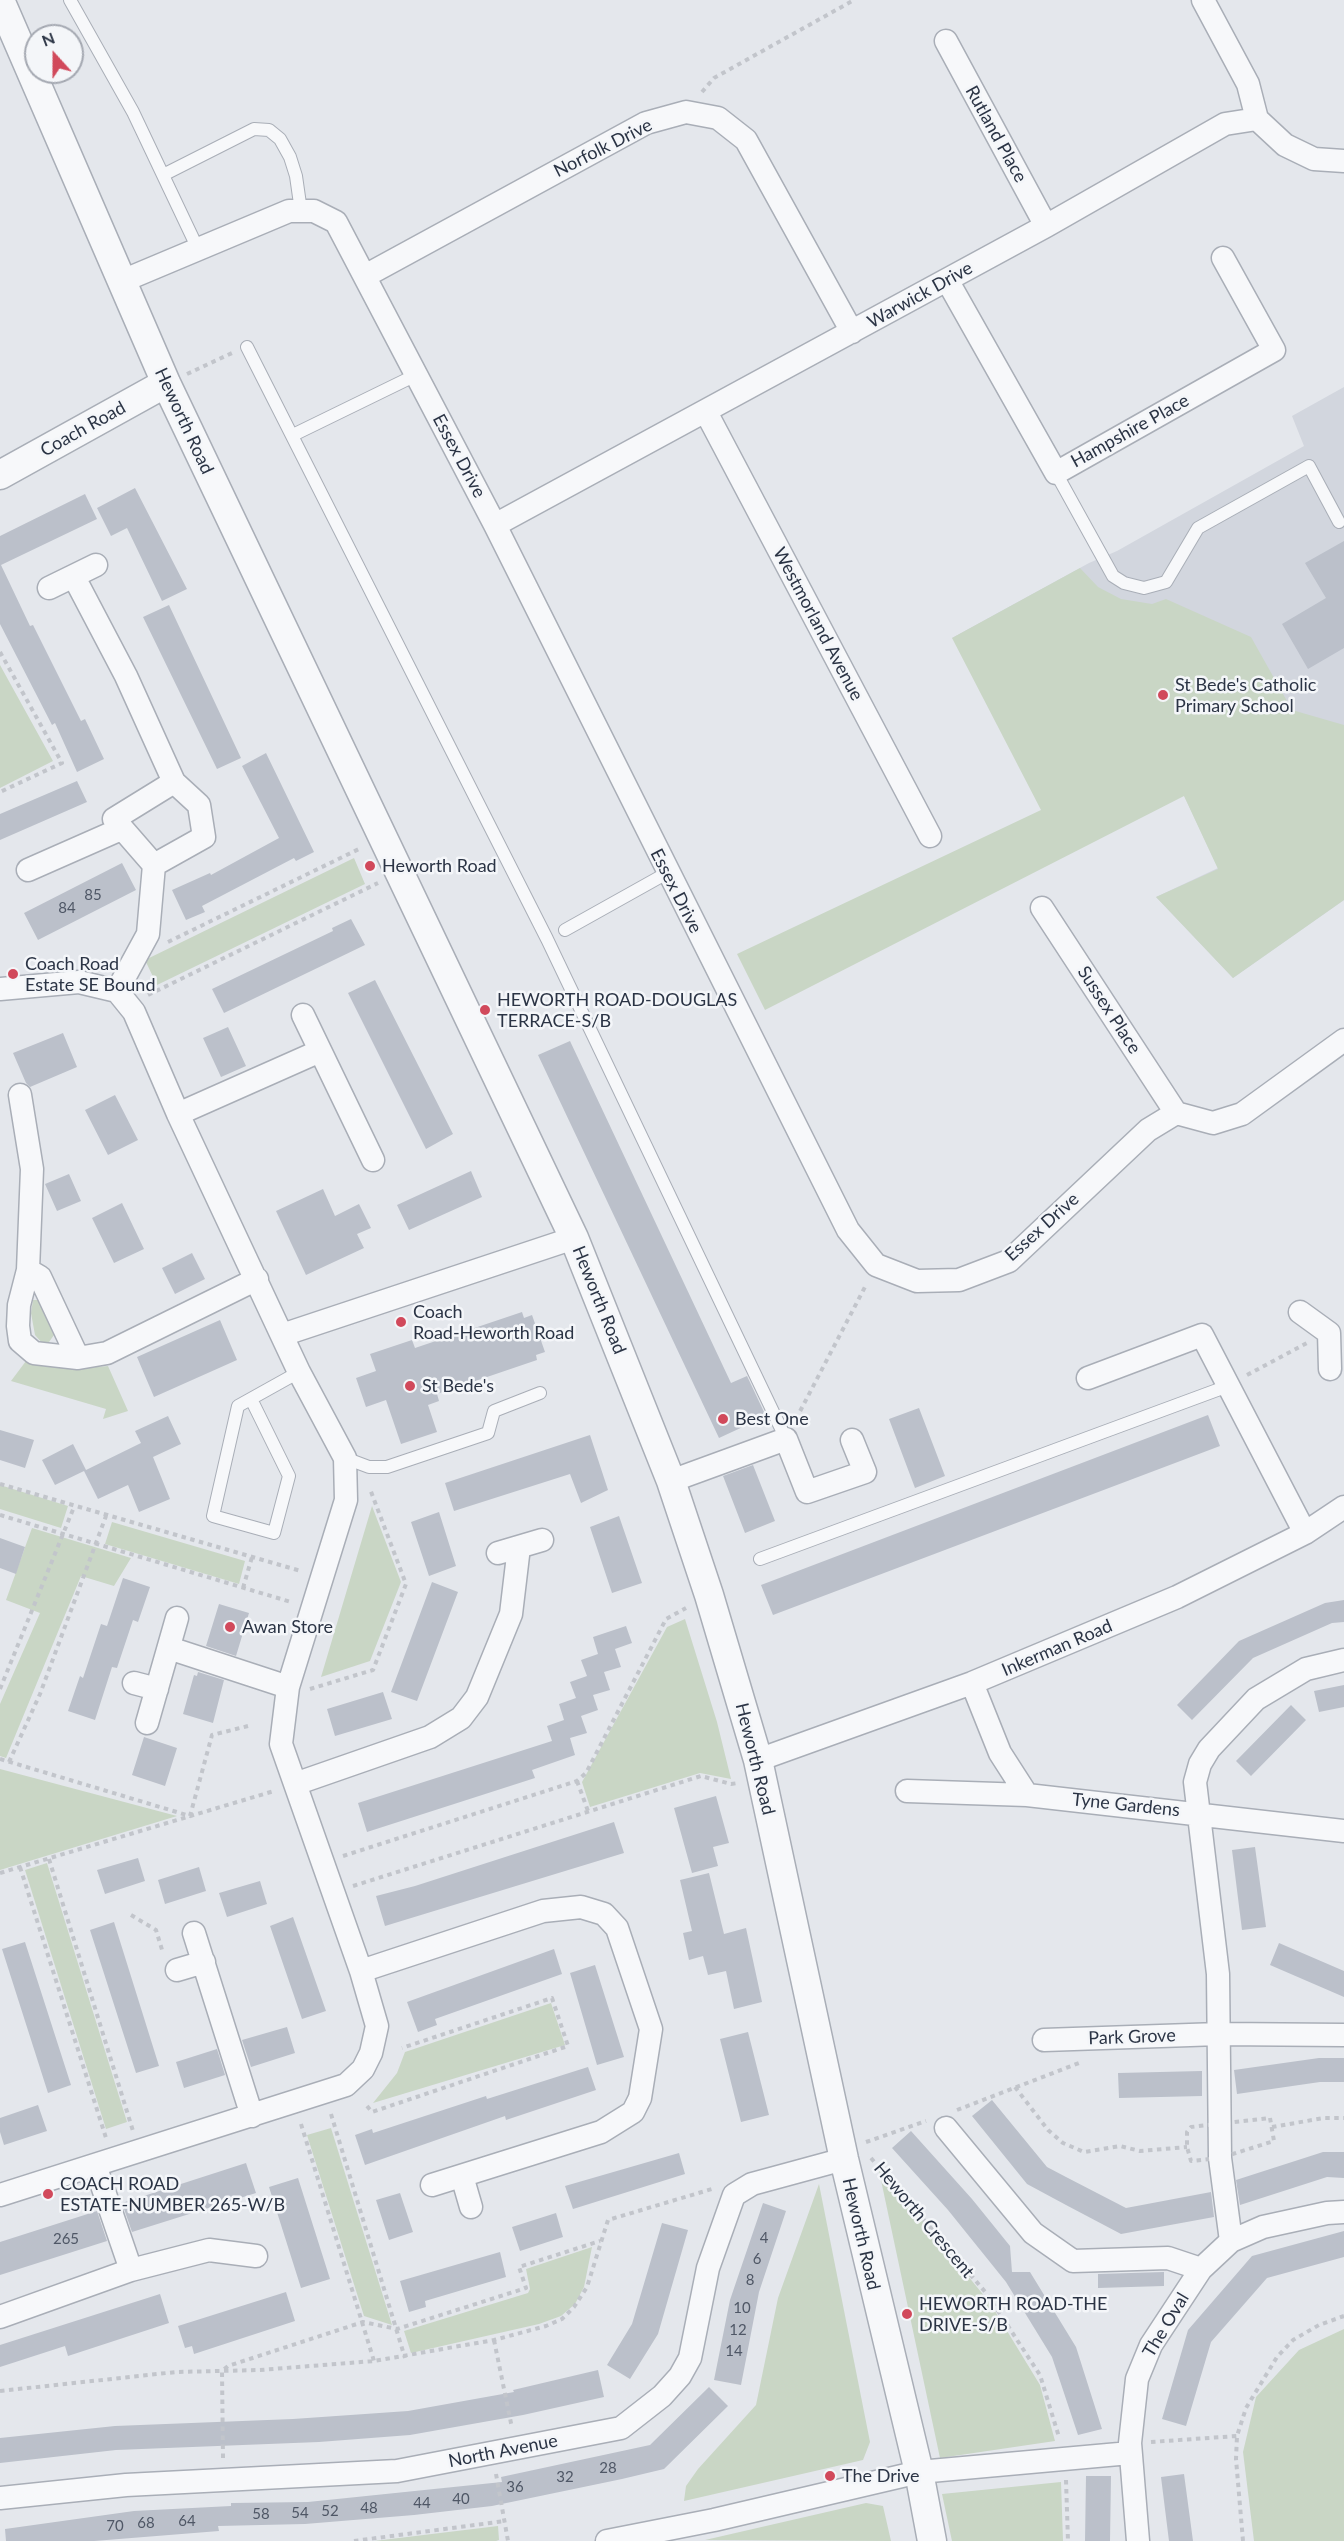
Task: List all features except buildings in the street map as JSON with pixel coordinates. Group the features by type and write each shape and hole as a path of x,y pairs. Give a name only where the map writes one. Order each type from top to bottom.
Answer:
{"street":[{"name":"Heworth Road","path":"0,0 120,282 166,383 574,1239 671,1481 709,1595 760,1770 843,2155 918,2472 932,2541"},
{"path":"1203,0 1248,84 1257,119 1285,145 1314,159 1344,161"},
{"name":"Rutland Place","path":"946,41 1046,226"},
{"name":"Norfolk Drive","path":"364,276 646,123 686,112 718,118 746,140 852,332"},
{"name":"Warwick Drive","path":"495,525 1046,226 1225,124 1257,119"},
{"name":"Essex Drive","path":"120,282 289,211 314,211 336,222 495,525 667,873 848,1230 876,1265 917,1281 959,1280 1008,1261 1148,1130 1176,1113"},
{"name":"Hampshire Place","path":"947,280 1056,473 1274,350 1223,258"},
{"name":"Coach Road","path":"0,475 166,383"},
{"name":"Westmorland Avenue","path":"706,412 930,836"},
{"path":"49,588 96,565"},
{"path":"74,577 126,676 174,782 199,805 204,837 154,865"},
{"path":"122,997 135,958 148,934 154,865 114,819 174,782"},
{"path":"28,870 121,829"},
{"name":"Sussex Place","path":"1042,908 1176,1113"},
{"path":"0,989 79,982 122,997 134,1012 178,1114 299,1372 345,1458 346,1500 288,1686 282,1714 281,1744 361,1971 377,2026 371,2053 363,2069 346,2085 104,2163 2,2189"},
{"path":"303,1015 321,1051 373,1133 373,1160"},
{"path":"1176,1113 1213,1123 1242,1114 1344,1040"},
{"path":"178,1114 321,1051"},
{"path":"21,1095 32,1169 28,1270 19,1305 18,1326 20,1341 34,1353 78,1358 106,1353 257,1279"},
{"path":"282,1335 574,1239"},
{"path":"28,1270 40,1277 78,1358"},
{"path":"1299,1312 1336,1329 1330,1369"},
{"path":"1088,1378 1202,1335 1305,1533"},
{"path":"671,1481 786,1438 807,1492 865,1472 852,1440"},
{"name":"Inkerman Road","path":"760,1770 1177,1597 1305,1533 1344,1507"},
{"path":"295,1784 430,1737 461,1718 477,1697 511,1614 508,1550 542,1540"},
{"path":"147,1723 177,1618"},
{"path":"169,1648 288,1686"},
{"path":"1231,2241 1220,2158 1218,1974 1195,1782 1200,1764 1209,1749 1256,1700 1306,1669 1344,1659"},
{"path":"134,1683 157,1689"},
{"path":"972,1683 1000,1753 1027,1795"},
{"name":"Tyne Gardens","path":"907,1791 1027,1795 1197,1812 1344,1831"},
{"path":"361,1971 543,1911 581,1907 604,1914 617,1928 651,2029 640,2098 633,2112 601,2132 432,2185"},
{"path":"194,1933 252,2116"},
{"path":"177,1970 204,1962"},
{"name":"Park Grove","path":"1044,2040 1219,2034 1344,2035"},
{"path":"946,2128 1033,2234 1073,2260 1168,2258 1201,2269"},
{"path":"734,2195 752,2184 843,2155"},
{"path":"104,2163 131,2270"},
{"path":"462,2176 471,2207"},
{"name":"North Avenue","path":"0,2498 126,2485 397,2471 621,2428 653,2404 680,2376 690,2358 708,2268 734,2195"},
{"name":"The Oval","path":"1138,2541 1130,2448 1137,2379 1151,2345 1201,2269 1231,2241 1263,2228 1327,2213 1344,2212"},
{"path":"0,2317 131,2270 209,2250 256,2256"},
{"path":"607,2541 714,2520 918,2472 1065,2459 1130,2448"}],"lane":[{"path":"70,0 133,112 198,249"},
{"path":"163,175 254,129 269,129 280,139 290,157 301,211"},
{"path":"247,347 547,939 786,1438"},
{"path":"292,435 416,375"},
{"path":"1056,473 1113,576 1124,583 1144,588 1166,582 1197,528 1309,466 1339,522"},
{"path":"565,930 667,873"},
{"path":"251,1399 289,1476 274,1533 213,1516 238,1406 299,1372"},
{"path":"760,1558 1228,1386"},
{"path":"345,1458 369,1467 387,1467 488,1433 494,1411 540,1394"}],"path":[{"path":"686,112 714,78 854,0"},
{"path":"166,383 247,347"},
{"path":"0,652 62,763 0,792"},
{"path":"135,958 382,837"},
{"path":"122,997 399,873"},
{"path":"786,1438 876,1265"},
{"path":"1228,1386 1336,1329"},
{"path":"0,1484 322,1578"},
{"path":"288,1686 315,1689 373,1670 406,1584 369,1485"},
{"path":"0,1689 74,1507"},
{"path":"0,1515 311,1610"},
{"path":"9,1762 40,1694 106,1516"},
{"path":"243,1588 252,1557"},
{"path":"322,1862 577,1781 586,1773 666,1619 709,1595"},
{"path":"190,1816 212,1735 248,1726"},
{"path":"0,1759 190,1816"},
{"path":"332,1892 701,1776 731,1784 760,1770"},
{"path":"577,1781 588,1811"},
{"path":"0,1873 295,1784"},
{"path":"49,1860 139,2152"},
{"path":"20,1867 104,2163"},
{"path":"131,1915 156,1930 164,1955 177,1970"},
{"path":"367,2106 372,2112 568,2046 552,1998 402,2048"},
{"path":"843,2155 930,2120 946,2128 956,2110 1086,2061"},
{"path":"1015,2087 1048,2130 1063,2143 1084,2152 1120,2146 1140,2151 1187,2147"},
{"path":"325,2093 405,2358"},
{"path":"295,2103 374,2361"},
{"path":"1272,2127 1324,2118 1344,2118"},
{"name":"Heworth Crescent","path":"843,2155 867,2153 987,2294 1040,2375 1065,2459 1068,2541"},
{"path":"0,2391 176,2372 222,2371 405,2358 494,2340 562,2319 574,2307 587,2287 608,2220 726,2185 734,2195"},
{"path":"222,2371 228,2366 363,2322 397,2329 526,2288 519,2266 600,2241"},
{"path":"1243,2541 1236,2459 1237,2436 1246,2408 1277,2357 1302,2335 1318,2325 1344,2316"},
{"path":"494,2340 516,2448"},
{"path":"222,2371 224,2480"},
{"path":"1130,2448 1237,2436"},
{"path":"491,2453 508,2541"},
{"path":"354,2541 505,2521"}],"shaded area":[{"name":"St Bede's Catholic Primary School","path":"1344,387 1344,900 1233,978 1156,897 1218,868 1164,753 952,638 1089,563 1117,551 1304,446 1292,416"}],"green space":[{"name":"St Bede's Catholic Primary School","path":"1080,568 1098,587 1121,599 1152,604 1166,599 1251,637 1292,710 1344,725 1344,900 1233,978 1156,897 1218,869 1184,796 765,1010 737,954 1041,810 952,638"},
{"path":"0,665 53,761 0,788"},
{"path":"354,858 365,884 157,985 145,960"},
{"path":"33,1300 38,1300 54,1335 49,1342 42,1343 35,1335 31,1313"},
{"path":"26,1361 74,1369 108,1366 128,1411 103,1419 106,1409 11,1381"},
{"path":"0,1485 68,1506 61,1528 0,1509"},
{"path":"372,1506 401,1582 370,1661 321,1677"},
{"path":"112,1522 245,1561 239,1584 105,1544"},
{"path":"32,1528 131,1558 114,1586 81,1576 6,1758 0,1756 0,1704 40,1613 6,1600"},
{"path":"685,1619 717,1722 731,1779 700,1773 590,1807 582,1782 667,1627"},
{"path":"0,1769 177,1816 0,1870"},
{"path":"47,1863 127,2122 106,2129 25,1870"},
{"path":"551,2003 565,2045 373,2103 397,2073 405,2052"},
{"path":"331,2128 392,2325 364,2316 307,2135"},
{"path":"878,2166 990,2303 1040,2385 1055,2441 940,2458"},
{"path":"819,2184 870,2442 863,2460 684,2501 686,2486 698,2469 756,2405 778,2298"},
{"path":"592,2247 584,2287 575,2304 561,2316 539,2324 411,2353 404,2331 528,2293 530,2289 526,2269"},
{"path":"1344,2329 1344,2541 1254,2541 1243,2452 1256,2397 1299,2350"},
{"path":"1061,2482 1063,2541 952,2541 942,2494"},
{"path":"866,2503 883,2506 891,2541 705,2540"},
{"path":"498,2526 499,2540 496,2541 374,2541"}],"place":[{"name":"St Bede's Catholic Primary School","path":"1163,695"},
{"name":"Heworth Road","path":"370,866"},
{"name":"Coach Road Estate SE Bound","path":"13,974"},
{"name":"HEWORTH ROAD-DOUGLAS TERRACE-S/B","path":"485,1010"},
{"name":"Coach Road-Heworth Road","path":"401,1322"},
{"name":"St Bede's","path":"410,1386"},
{"name":"Best One","path":"723,1419"},
{"name":"Awan Store","path":"230,1627"},
{"name":"COACH ROAD ESTATE-NUMBER 265-W/B","path":"48,2194"},
{"name":"HEWORTH ROAD-THE DRIVE-S/B","path":"907,2314"},
{"name":"The Drive","path":"830,2476"}]}
